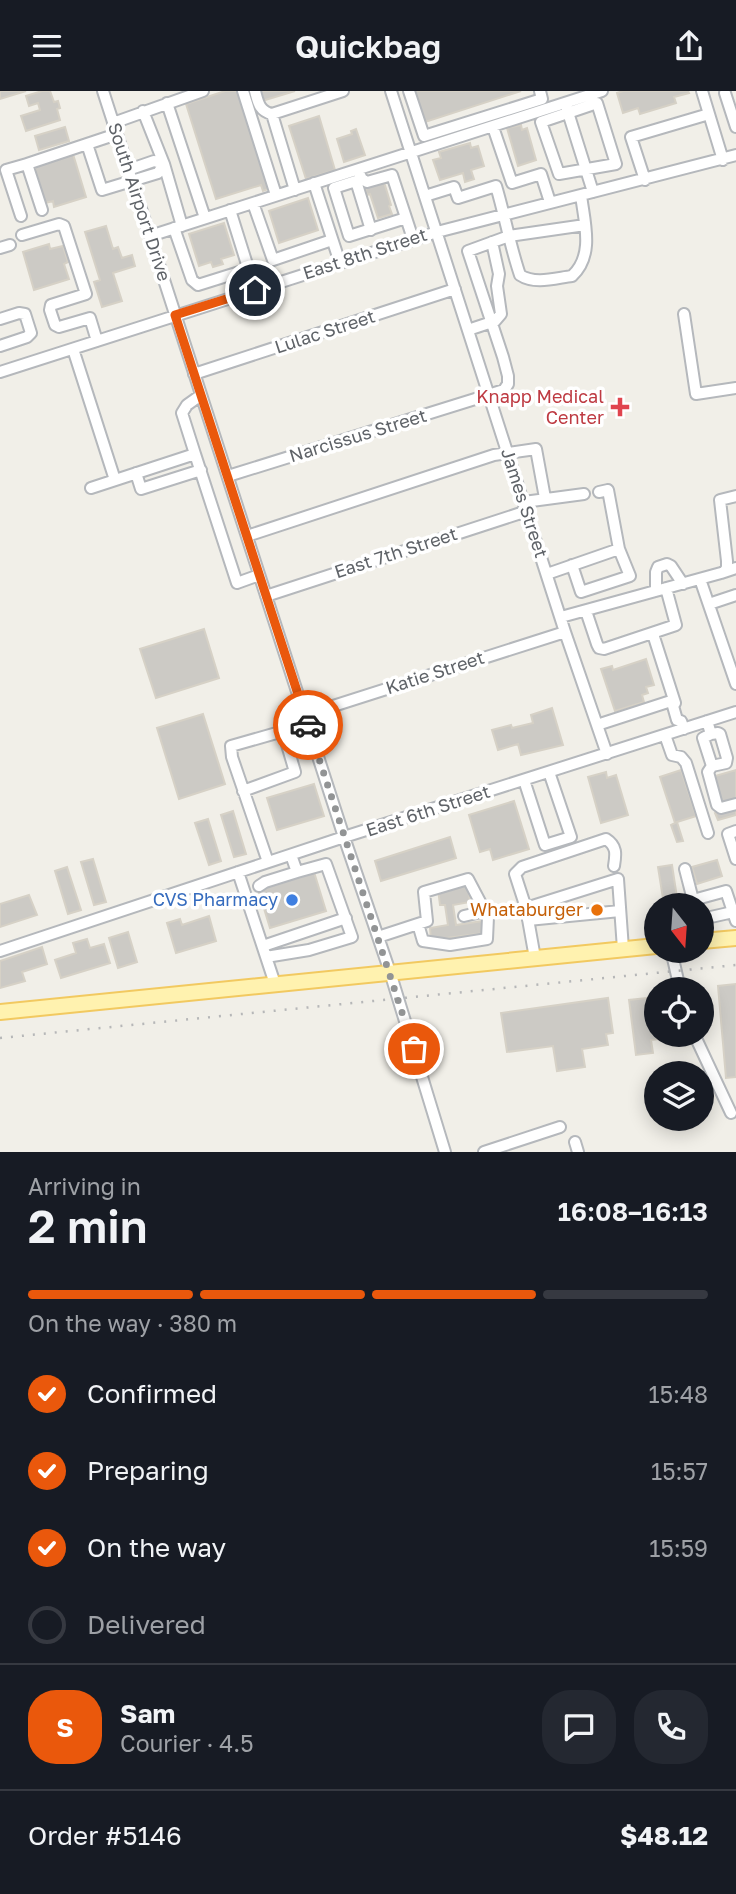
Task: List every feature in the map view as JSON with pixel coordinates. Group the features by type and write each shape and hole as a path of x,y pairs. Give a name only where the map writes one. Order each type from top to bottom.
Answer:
{"main road":[{"path":"714,940 736,938"},
{"path":"0,1012 644,947"}],"street":[{"name":"South Airport Drive","path":"103,91 390,972 445,1152"},
{"path":"21,216 6,170 87,144 143,111 203,91"},
{"path":"243,91 276,195"},
{"path":"255,91 260,108 272,114 343,91"},
{"name":"James Street","path":"391,91 565,632 607,754"},
{"path":"406,218 349,236 334,188 542,99 540,91"},
{"path":"395,104 410,95 424,136 566,108 597,103 616,164 559,174 541,122 566,108 602,91"},
{"path":"723,160 703,95 728,92 736,127"},
{"path":"167,103 205,218"},
{"path":"566,108 593,192"},
{"path":"143,111 164,164 191,279 198,285 249,269"},
{"path":"272,114 295,190"},
{"path":"645,180 631,137 709,114"},
{"path":"488,124 512,183 541,174 550,202"},
{"path":"87,144 102,190 158,173 164,164"},
{"name":"East 8th Street","path":"1,369 73,349 437,232 736,155"},
{"path":"128,170 154,161 164,164 185,157"},
{"path":"27,164 42,210"},
{"path":"150,236 314,183 359,177 367,182 392,175 413,239"},
{"path":"359,177 371,230"},
{"path":"314,183 340,263"},
{"path":"425,197 454,187 458,198 496,186 520,275 526,279 544,280 572,276 582,264 587,248 581,195"},
{"path":"253,203 280,281"},
{"path":"230,210 255,290"},
{"path":"22,235 60,224 64,226 86,294 97,341"},
{"path":"489,395 504,390 508,384 503,357 468,251 509,236 584,225"},
{"path":"273,260 332,240"},
{"path":"468,330 492,322 501,314 499,274 492,242"},
{"name":"Lulac Street","path":"194,374 455,289"},
{"path":"86,294 51,305 50,310 55,325 59,327 90,318"},
{"path":"0,319 19,313 25,314 31,333 27,337 0,346"},
{"path":"684,314 696,394 736,388"},
{"path":"73,349 115,480"},
{"path":"201,395 187,405 182,413 195,454 237,583 259,575"},
{"name":"Narcissus Street","path":"207,488 489,395"},
{"path":"247,536 494,456 536,449 545,498"},
{"path":"92,488 195,454"},
{"path":"136,473 141,489 201,470"},
{"path":"572,565 581,592 630,576 619,549 608,490 599,492"},
{"name":"East 7th Street","path":"266,596 526,507 545,498 584,494"},
{"path":"724,572 727,561 720,503 722,499 736,496"},
{"path":"547,574 619,549"},
{"path":"586,611 599,648 604,649 676,625 661,589 657,567 671,566 683,584"},
{"path":"561,617 736,568"},
{"path":"700,579 736,684"},
{"path":"709,604 736,595"},
{"name":"Katie Street","path":"243,791 231,746 283,731 307,720 565,632"},
{"path":"653,634 675,701 684,717 682,725"},
{"path":"597,725 675,701"},
{"name":"East 6th Street","path":"0,951 344,837 665,735 682,725 736,712"},
{"path":"707,721 711,734"},
{"path":"268,862 243,791 295,772 283,731"},
{"path":"712,766 703,737 718,733 727,758 726,763 712,766 708,777 718,808 736,804"},
{"path":"665,735 672,755 681,757 685,763 708,833"},
{"path":"524,780 545,845 571,837 549,772"},
{"path":"736,831 728,834 736,859"},
{"path":"535,958 526,908 515,874 522,867 584,846 599,845 608,851 614,866 618,879 623,949"},
{"path":"291,855 297,872"},
{"path":"250,909 258,890 265,882 326,863 352,937 309,950 265,951"},
{"path":"685,869 691,893"},
{"path":"238,872 275,983"},
{"path":"378,937 427,921 424,892 468,879 488,917 487,939 450,945 424,941 418,924"},
{"path":"526,908 618,879"},
{"path":"714,895 726,891 735,917 714,918"},
{"path":"464,916 485,911"},
{"path":"528,920 620,911"},
{"path":"265,951 346,918"},
{"path":"450,945 450,966"},
{"path":"700,1047 730,1113"},
{"path":"484,1152 560,1127"}],"building":[{"path":"0,91 26,91 0,99"},
{"path":"50,91 54,102 58,101 60,120 26,131 21,116 40,110 38,103 29,106 26,96"},
{"path":"225,91 239,91 271,188 263,191 261,185 216,199 186,104"},
{"path":"259,91 295,91 262,101"},
{"path":"415,91 521,91 425,122"},
{"path":"617,93 689,93 674,97 676,103 640,114 638,108 623,113"},
{"path":"319,116 335,170 306,179 289,126"},
{"path":"521,125 522,130 527,128 536,160 518,166 507,128"},
{"path":"65,127 69,141 39,150 35,136"},
{"path":"356,129 365,155 344,162 337,139 352,134 351,131"},
{"path":"470,143 471,148 478,146 484,166 471,170 474,179 465,182 463,173 440,180 433,160 441,158 439,152"},
{"path":"73,154 86,197 54,207 53,201 45,203 34,165"},
{"path":"384,182 392,214 378,218 370,194 367,195 365,188"},
{"path":"308,198 318,230 279,243 269,211"},
{"path":"224,223 234,255 221,259 223,264 213,267 211,262 199,266 189,234"},
{"path":"106,226 113,249 118,247 122,258 132,255 135,266 113,273 122,301 102,307 94,282 100,280 85,232"},
{"path":"49,244 50,249 63,246 68,262 64,264 69,279 34,290 23,252"},
{"path":"204,629 219,678 156,698 140,649"},
{"path":"646,659 654,685 646,687 648,693 642,695 644,702 615,711 601,669 612,666 613,670"},
{"path":"552,708 563,745 521,755 518,744 498,750 492,730 533,723 531,715"},
{"path":"203,714 225,784 179,799 157,728"},
{"path":"681,770 696,816 677,822 683,841 677,842 671,825 675,823 660,777"},
{"path":"736,770 736,799 720,804 712,777"},
{"path":"606,772 607,778 616,775 628,815 601,823 588,777"},
{"path":"314,784 324,816 277,830 267,798"},
{"path":"514,801 529,849 493,860 490,849 480,852 469,815"},
{"path":"736,806 736,815 718,820 715,813"},
{"path":"233,811 246,854 234,857 221,815"},
{"path":"208,819 221,861 209,865 195,823"},
{"path":"450,837 456,858 381,881 375,861"},
{"path":"93,859 106,902 94,905 81,862"},
{"path":"717,860 722,876 697,884 692,867"},
{"path":"672,865 676,893 662,893 658,867"},
{"path":"67,867 81,910 68,914 55,871"},
{"name":"CVS Pharmacy","path":"314,872 326,911 270,928 258,889"},
{"path":"468,885 470,902 453,905 456,925 483,921 485,933 431,940 430,928 448,925 445,905 440,905 438,889"},
{"path":"29,895 37,915 0,927 0,904"},
{"path":"209,916 216,941 176,953 167,923 180,919 182,925"},
{"path":"128,932 137,962 118,968 109,938"},
{"path":"87,939 90,948 104,944 110,963 61,978 55,960 76,953 73,943"},
{"path":"42,947 47,964 22,972 25,981 0,988 0,961"},
{"path":"736,984 736,1077 726,1078 718,986"},
{"path":"608,998 613,1033 606,1034 608,1045 582,1049 585,1067 557,1071 553,1046 507,1052 501,1013"},
{"path":"644,998 644,1047 652,1047 653,1053 636,1055 629,1000"}],"railway":[{"path":"0,1038 736,965"}],"way so far":[{"path":"308,725 414,1049"}],"place":[{"name":"Knapp Medical Center","path":"620,407"},
{"name":"CVS Pharmacy","path":"292,900"},
{"name":"Whataburger","path":"597,910"}],"route":[{"path":"255,290 175,315 308,725"}]}
